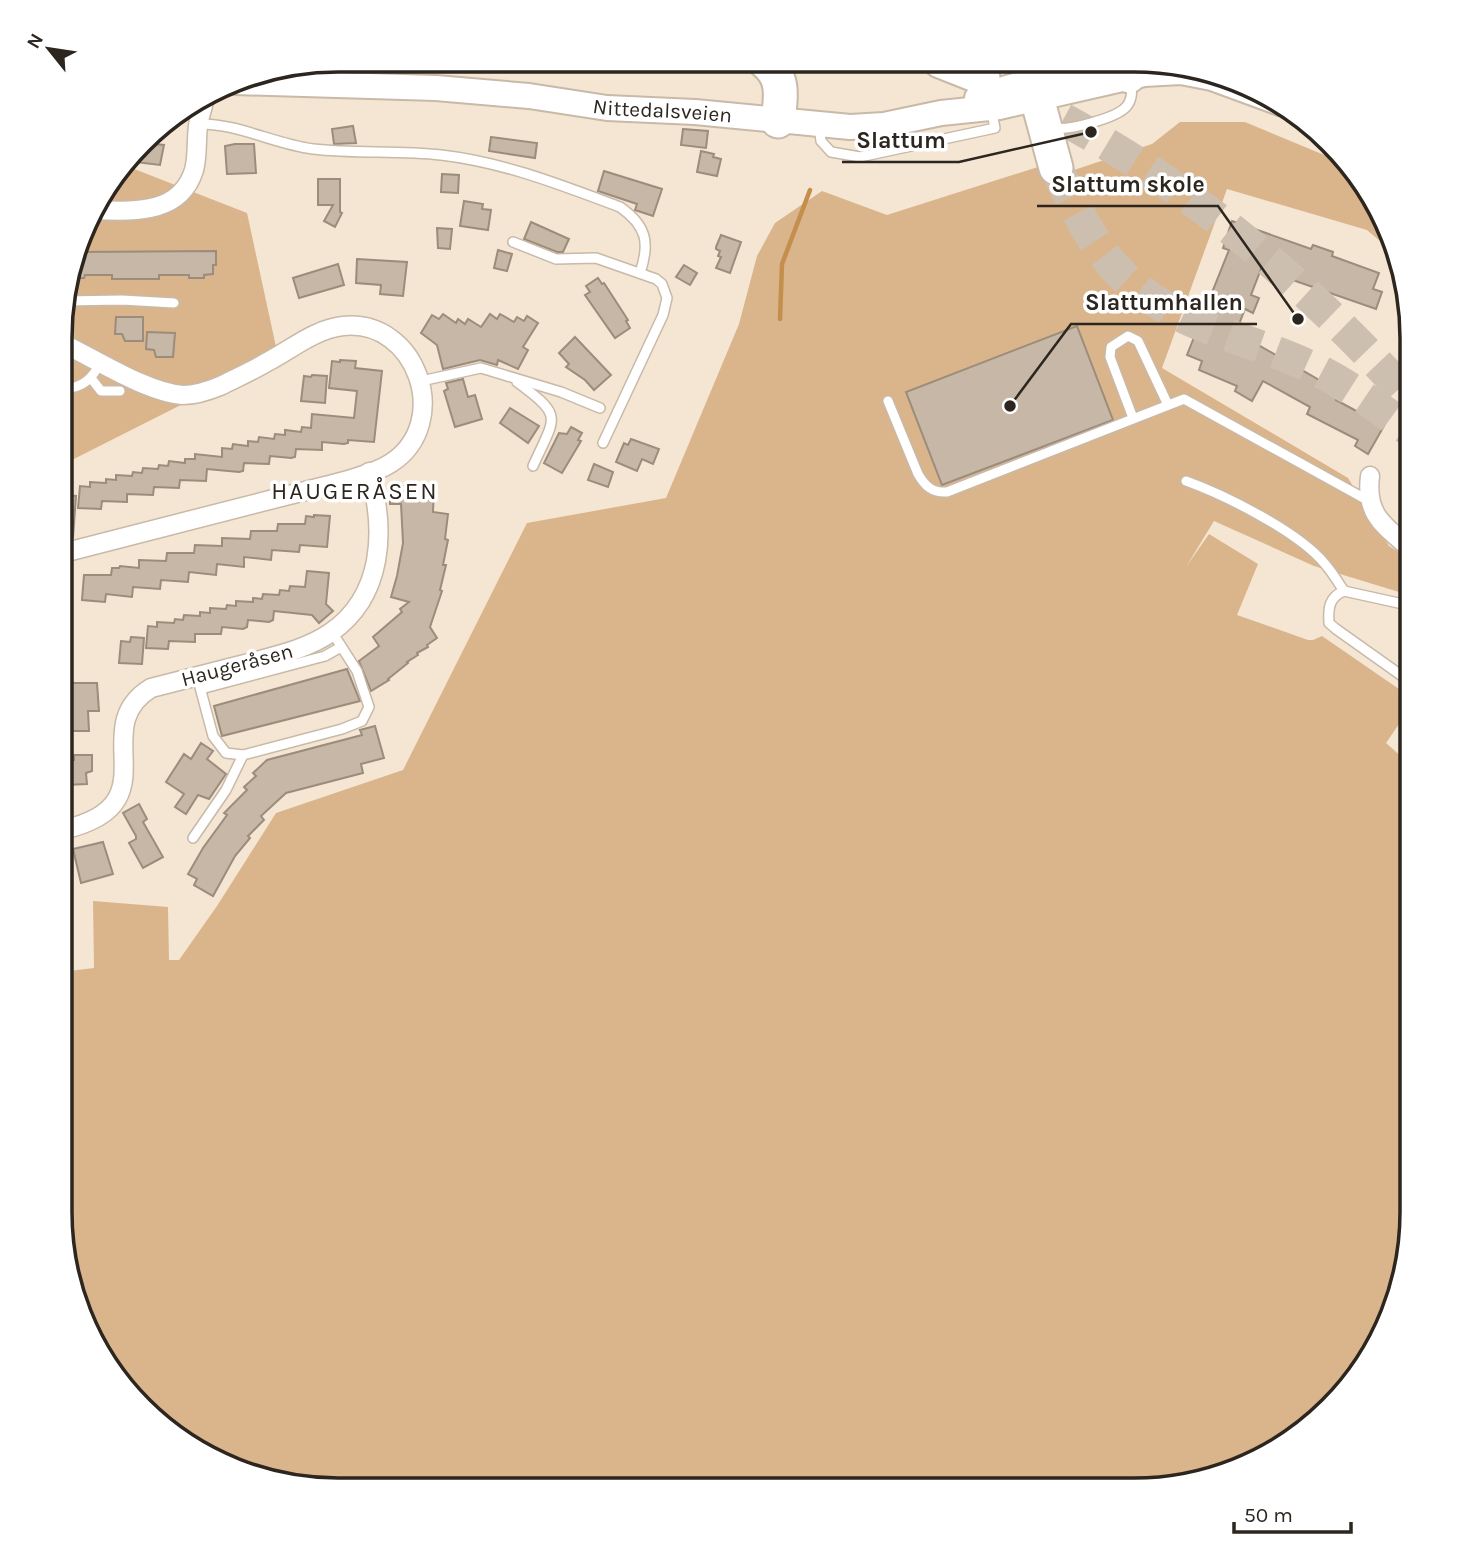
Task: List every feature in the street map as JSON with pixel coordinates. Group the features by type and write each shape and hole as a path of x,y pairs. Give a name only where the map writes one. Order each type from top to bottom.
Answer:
{"highway":[{"path":"776,72 781,96 778,121"},
{"path":"955,72 985,94"},
{"path":"1041,99 1056,168"}],"main road":[{"name":"Nittedalsveien","path":"326,72 383,85"},
{"name":"Nittedalsveien","path":"262,83 349,87 383,85 510,94 607,108 681,111 819,125 867,127 941,113 985,94 1041,99 1102,72"}],"street":[{"path":"104,210 141,211 159,207 173,200 187,186 194,170 198,124 203,108"},
{"path":"193,115 198,124"},
{"path":"72,348 147,386 167,393 185,395 202,393 256,368 323,331 343,326 359,326 392,340 405,352 421,381 424,399 417,434 407,449 390,464 369,472 72,552"},
{"name":"Haugeråsen","path":"72,827 96,819 110,810 120,797 127,715 133,702 151,688 199,682 310,644 336,639 366,592 378,558 380,537 374,488 369,472"},
{"path":"1370,476 1369,500 1379,521 1400,539"}],"lane":[{"path":"1041,99 1057,129 1077,128 1123,110 1131,96 1121,72"},
{"path":"819,125 821,141 825,148 843,156 860,157 995,128 985,94"},
{"path":"198,124 225,125 284,144 314,149 436,154 482,161 516,170 620,207 634,217 641,226 646,245 646,256 640,273"},
{"path":"513,242 556,259 588,257 640,273 662,284 667,298 666,306 603,443"},
{"path":"75,300 174,303"},
{"path":"1133,418 1110,357 1111,347 1128,336 1138,341 1168,405"},
{"path":"72,387 79,386 91,378 101,362"},
{"path":"421,381 481,368 561,392 600,408"},
{"path":"91,378 101,391 120,391"},
{"path":"513,379 544,402 553,420 533,466"},
{"path":"888,401 918,474 923,483 938,492 947,492 1184,399 1369,500"},
{"path":"1186,481 1235,502 1301,542 1325,563 1344,591"},
{"path":"1400,603 1344,591 1336,594 1328,606 1329,623 1400,674"},
{"path":"199,682 216,743 226,753 243,755 342,729 362,721 367,715 368,699 357,671 336,639"},
{"path":"193,838 226,790 243,755"}],"shaded area":[{"path":"1180,122 1245,122 1329,157 1365,205 1383,243 1367,230 1227,189 1162,368 1348,478 1389,546 1400,553 1400,592 1314,566 1214,521 1186,567 1209,534 1258,564 1237,615 1308,640 1322,636 1400,690 1400,723 1386,743 1400,755 1400,1230 1391,1281 1380,1314 1365,1345 1345,1374 1310,1412 1267,1443 1220,1464 1152,1478 320,1478 269,1469 236,1458 205,1443 176,1423 138,1388 107,1345 86,1298 74,1247 72,971 94,968 93,901 168,907 169,960 179,960 276,813 403,770 527,523 666,498 739,324 757,256 775,223 822,191 887,215 1038,167 1053,177 1152,144"},
{"path":"133,168 247,213 278,356 72,460 72,320 77,286 86,252 99,220"}],"building":[{"path":"353,126 356,143 334,144 332,129"},
{"path":"683,129 708,131 706,148 681,145"},
{"path":"491,137 537,143 535,158 489,151"},
{"path":"156,144 164,145 160,165 138,162"},
{"path":"254,144 256,173 227,174 225,146"},
{"path":"701,151 721,159 717,176 697,172"},
{"path":"604,171 662,189 653,216 635,210 637,204 598,191"},
{"path":"442,174 459,175 458,193 441,192"},
{"path":"318,179 340,179 342,213 335,227 324,221 333,205 318,205"},
{"path":"464,201 483,204 482,209 491,210 488,230 460,226"},
{"path":"1232,221 1311,249 1313,245 1333,252 1332,256 1379,273 1373,289 1382,292 1376,309 1261,269 1251,295 1259,298 1253,313 1245,309 1236,332 1326,384 1325,387 1339,395 1336,400 1384,426 1368,454 1355,446 1358,440 1307,414 1310,407 1263,381 1252,401 1235,391 1237,386 1199,370 1202,361 1187,355 1229,250 1223,248"},
{"path":"531,222 569,239 563,252 524,239"},
{"path":"437,228 452,229 450,249 438,248"},
{"path":"721,235 741,242 730,273 716,268 721,257 718,256 720,251 716,247"},
{"path":"498,250 512,254 507,271 494,268"},
{"path":"216,251 216,265 213,265 213,274 204,275 204,278 159,275 159,279 112,279 112,275 85,275 84,278 79,278 86,252"},
{"path":"357,259 407,262 403,296 380,294 381,285 356,283"},
{"path":"338,264 344,285 299,298 293,278"},
{"path":"684,265 697,273 690,285 676,277"},
{"path":"598,278 628,320 626,321 630,328 615,338 585,295 590,292 586,286"},
{"path":"443,314 456,323 458,319 465,324 468,319 481,327 490,314 497,319 500,314 514,322 517,317 524,321 527,316 538,323 523,347 528,350 518,369 498,360 497,365 480,360 443,369 437,345 421,333 432,315 439,319"},
{"path":"116,317 143,317 143,341 125,341 122,334 115,334"},
{"path":"1077,326 1113,420 942,485 906,392"},
{"path":"147,332 175,333 173,357 156,357 154,350 146,349"},
{"path":"575,337 611,375 594,390 566,367 569,364 559,353"},
{"path":"332,361 356,361 355,368 382,371 374,442 322,442 322,450 296,449 295,457 270,456 269,464 244,463 243,471 239,472 207,469 206,481 180,480 179,488 154,487 153,495 127,494 127,502 102,501 101,509 78,508 80,486 90,487 90,482 106,483 106,479 116,480 116,475 132,476 133,472 142,473 143,468 158,469 159,465 168,466 169,461 185,463 185,459 195,459 195,454 222,457 222,448 232,449 233,444 248,446 248,441 258,442 259,437 274,439 275,434 285,435 285,430 301,432 302,427 311,428 312,414 354,418 357,391 329,388"},
{"path":"304,376 327,376 325,403 301,401"},
{"path":"463,379 468,397 475,395 482,419 455,427 444,391 448,389 446,383"},
{"path":"510,408 539,426 528,443 500,423"},
{"path":"571,427 582,433 578,440 581,441 562,473 544,463 559,433 567,434"},
{"path":"631,439 659,449 653,464 642,459 637,471 616,462 624,443 628,445"},
{"path":"594,464 613,472 608,487 588,480"},
{"path":"401,486 434,487 433,512 448,514 442,591 430,627 437,638 389,680 371,691 359,661 379,646 373,637 402,612 400,609 409,602 391,597 403,543 401,504 390,504 390,490 400,490"},
{"path":"72,496 76,496 72,537"},
{"path":"306,516 330,516 327,547 300,545 299,552 272,550 271,560 244,557 244,567 217,564 216,575 189,572 188,582 161,580 160,589 133,587 132,597 106,594 105,602 82,600 84,575 111,575 112,568 120,566 139,568 139,560 166,561 167,553 194,553 195,545 222,546 222,538 250,539 251,531 277,531 278,524 305,524"},
{"path":"307,571 329,573 326,604 333,611 319,623 312,615 274,611 273,620 269,622 248,620 247,627 243,629 222,627 221,634 195,634 195,642 169,641 168,649 146,648 148,626 157,627 157,622 174,623 175,619 183,620 184,615 200,616 200,612 210,613 210,608 226,609 227,605 236,606 236,601 253,602 253,598 262,599 263,594 279,595 280,590 289,591 290,586 305,587"},
{"path":"131,637 144,638 142,664 119,663 121,641 130,642"},
{"path":"347,669 360,701 222,736 214,706"},
{"path":"72,683 97,683 99,711 88,711 89,731 72,731"},
{"path":"375,726 384,758 361,764 363,773 286,793 261,816 264,820 248,836 250,838 235,856 213,896 194,885 197,879 188,874 203,848 227,815 224,813 247,790 244,787 256,776 253,773 267,760 362,735 360,730"},
{"path":"201,743 213,751 207,759 226,774 209,799 198,795 186,814 175,807 184,794 166,782 184,754 191,759"},
{"path":"74,755 92,755 92,771 86,773 87,784 72,785"},
{"path":"139,804 147,819 143,822 163,857 143,868 129,843 136,839 136,836 123,813"},
{"path":"103,842 113,874 81,883 73,849"}],"waterway":[{"path":"780,319 782,264 810,190"}],"tunnel":[{"path":"1019,96 1130,158 1230,229 1324,309 1400,388"},
{"path":"1056,168 1100,249 1119,272 1141,291 1190,320 1323,373 1400,423"}],"place":[{"name":"Slattum","path":"1091,132"},
{"name":"Slattum skole","path":"1298,319"},
{"name":"Slattumhallen","path":"1010,406"}],"district":[{"name":"HAUGERÅSEN","path":"355,491"}]}
